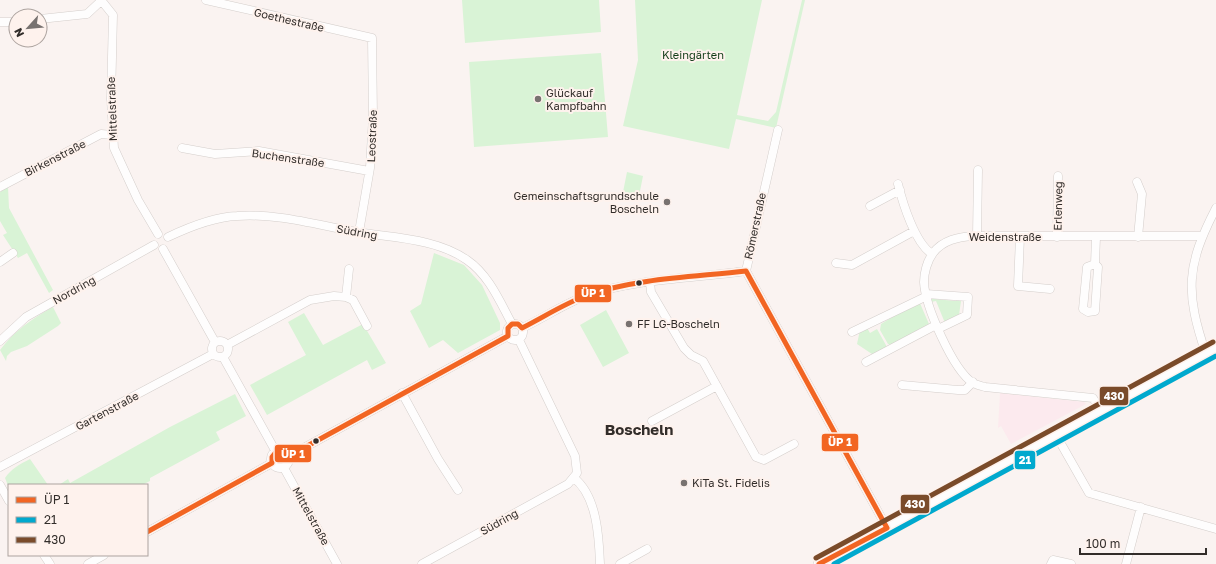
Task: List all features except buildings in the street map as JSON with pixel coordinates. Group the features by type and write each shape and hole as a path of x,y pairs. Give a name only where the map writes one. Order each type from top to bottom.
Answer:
{"main road":[{"path":"821,564 1216,348"}],"street":[{"path":"48,18 87,14 102,0"},
{"name":"Mittelstraße","path":"102,0 113,15 111,76 112,135 114,148 129,181 158,234"},
{"name":"Goethestraße","path":"206,0 372,38"},
{"name":"Leostraße","path":"359,232 369,171 373,117 372,38"},
{"name":"Römerstraße","path":"778,130 746,271 887,528"},
{"name":"Birkenstraße","path":"0,187 101,134 112,135"},
{"name":"Buchenstraße","path":"182,148 215,154 259,152 369,171"},
{"path":"977,236 978,170"},
{"name":"Erlenweg","path":"1057,237 1058,176"},
{"path":"1137,182 1142,194 1138,237"},
{"path":"870,206 899,187 914,230 926,251 932,254 925,272 924,283 926,295 937,327 957,365 973,382 985,387 1093,398 1101,411"},
{"path":"1206,354 1199,333 1191,298 1192,268 1202,236 1216,208"},
{"name":"Südring","path":"168,237 201,223 221,218 249,215 279,217 430,244 466,259 484,277 512,324"},
{"path":"836,262 852,265 914,230"},
{"path":"158,234 163,234 168,237 168,244 164,249 158,249 154,245 154,237 158,234"},
{"name":"Weidenstraße","path":"932,254 941,246 954,239 977,236 1202,236"},
{"path":"1020,237 1018,286 1050,289"},
{"path":"1095,264 1087,267 1083,309 1088,312 1095,311 1098,267 1095,264 1096,237"},
{"name":"Nordring","path":"0,341 26,317 154,245"},
{"path":"164,249 215,342"},
{"path":"0,262 13,253"},
{"path":"346,297 349,269"},
{"path":"522,328 586,296 611,289 650,282 746,271"},
{"path":"650,282 651,292 684,348 691,355 703,361 756,457 764,460 794,444"},
{"path":"852,332 876,318 880,320 926,295 968,297 967,315 937,327 866,362"},
{"path":"227,344 310,300 334,296 346,297 353,300 367,326"},
{"path":"512,324 518,324 522,328 524,333 518,340 512,340 508,336 508,328 512,324"},
{"path":"289,456 508,336"},
{"path":"518,340 575,456 577,469 574,478 582,485 590,500 598,540 600,564"},
{"path":"215,342 222,341 227,344"},
{"path":"215,342 212,348 213,354 218,357 223,357"},
{"path":"223,357 228,352 227,344"},
{"name":"Gartenstraße","path":"0,468 213,354"},
{"path":"223,357 276,452"},
{"path":"902,385 965,390 973,382"},
{"path":"652,421 717,386"},
{"path":"402,393 435,453 458,490"},
{"path":"1056,435 1089,493 1216,529"},
{"path":"283,451 289,456 289,463 284,468 277,468 272,463 272,457 276,452 283,451"},
{"path":"148,531 272,463"},
{"name":"Mittelstraße","path":"284,468 337,564"},
{"name":"Südring","path":"422,564 568,484 574,478"},
{"path":"0,485 8,499"},
{"path":"1126,564 1141,507"},
{"path":"620,564 647,549"},
{"path":"88,564 102,556"},
{"path":"1052,564 1053,560 1071,564"}],"shaded area":[{"path":"1000,393 1084,402 1086,404 1011,444 1001,426 998,428"}],"green space":[{"path":"462,0 599,0 601,32 465,43"},
{"name":"Kleingärten","path":"635,0 762,0 737,115 768,121 776,112 802,0 805,0 776,128 736,119 729,149 623,126 638,60"},
{"name":"Glückauf Kampfbahn","path":"601,53 608,137 474,147 469,62"},
{"path":"627,172 643,176 638,201 622,197"},
{"path":"8,187 9,208 53,290 49,293 27,253 18,258 3,235 7,233 0,221 0,192"},
{"path":"434,253 464,265 482,285 500,323 500,330 458,353 443,340 429,348 410,311 421,304"},
{"path":"931,297 934,297 934,299 956,301 957,299 961,301 959,315 945,323 936,301 931,302"},
{"path":"919,301 929,324 891,345 888,344 880,330 881,324"},
{"path":"53,307 61,323 27,346 11,352 7,356 6,361 0,350 5,343 24,326"},
{"path":"606,310 629,353 603,367 580,325"},
{"path":"304,313 323,345 363,324 386,363 372,370 367,360 267,415 250,385 306,355 288,322"},
{"path":"866,326 870,333 877,329 887,347 872,354 857,344 860,330"},
{"path":"235,394 246,416 216,432 220,440 150,478 150,481 144,484 60,484 68,479 70,483 170,427"},
{"path":"30,459 47,484 8,484 8,486 5,478 16,467"}],"transit line":[{"path":"148,531 272,463 272,457 276,452 283,451 289,456 508,336 508,328 512,324 518,324 522,328 579,298 607,289 666,279 746,271 887,528 819,564"},
{"name":"430","path":"816,558 1213,342"},
{"name":"21","path":"834,564 1216,356"}],"place":[{"name":"Glückauf Kampfbahn","path":"538,99"},
{"name":"Gemeinschaftsgrundschule Boscheln","path":"667,202"},
{"name":"FF LG-Boscheln","path":"629,324"},
{"name":"KiTa St. Fidelis","path":"684,483"}],"district":[{"name":"Boscheln","path":"639,430"}]}
